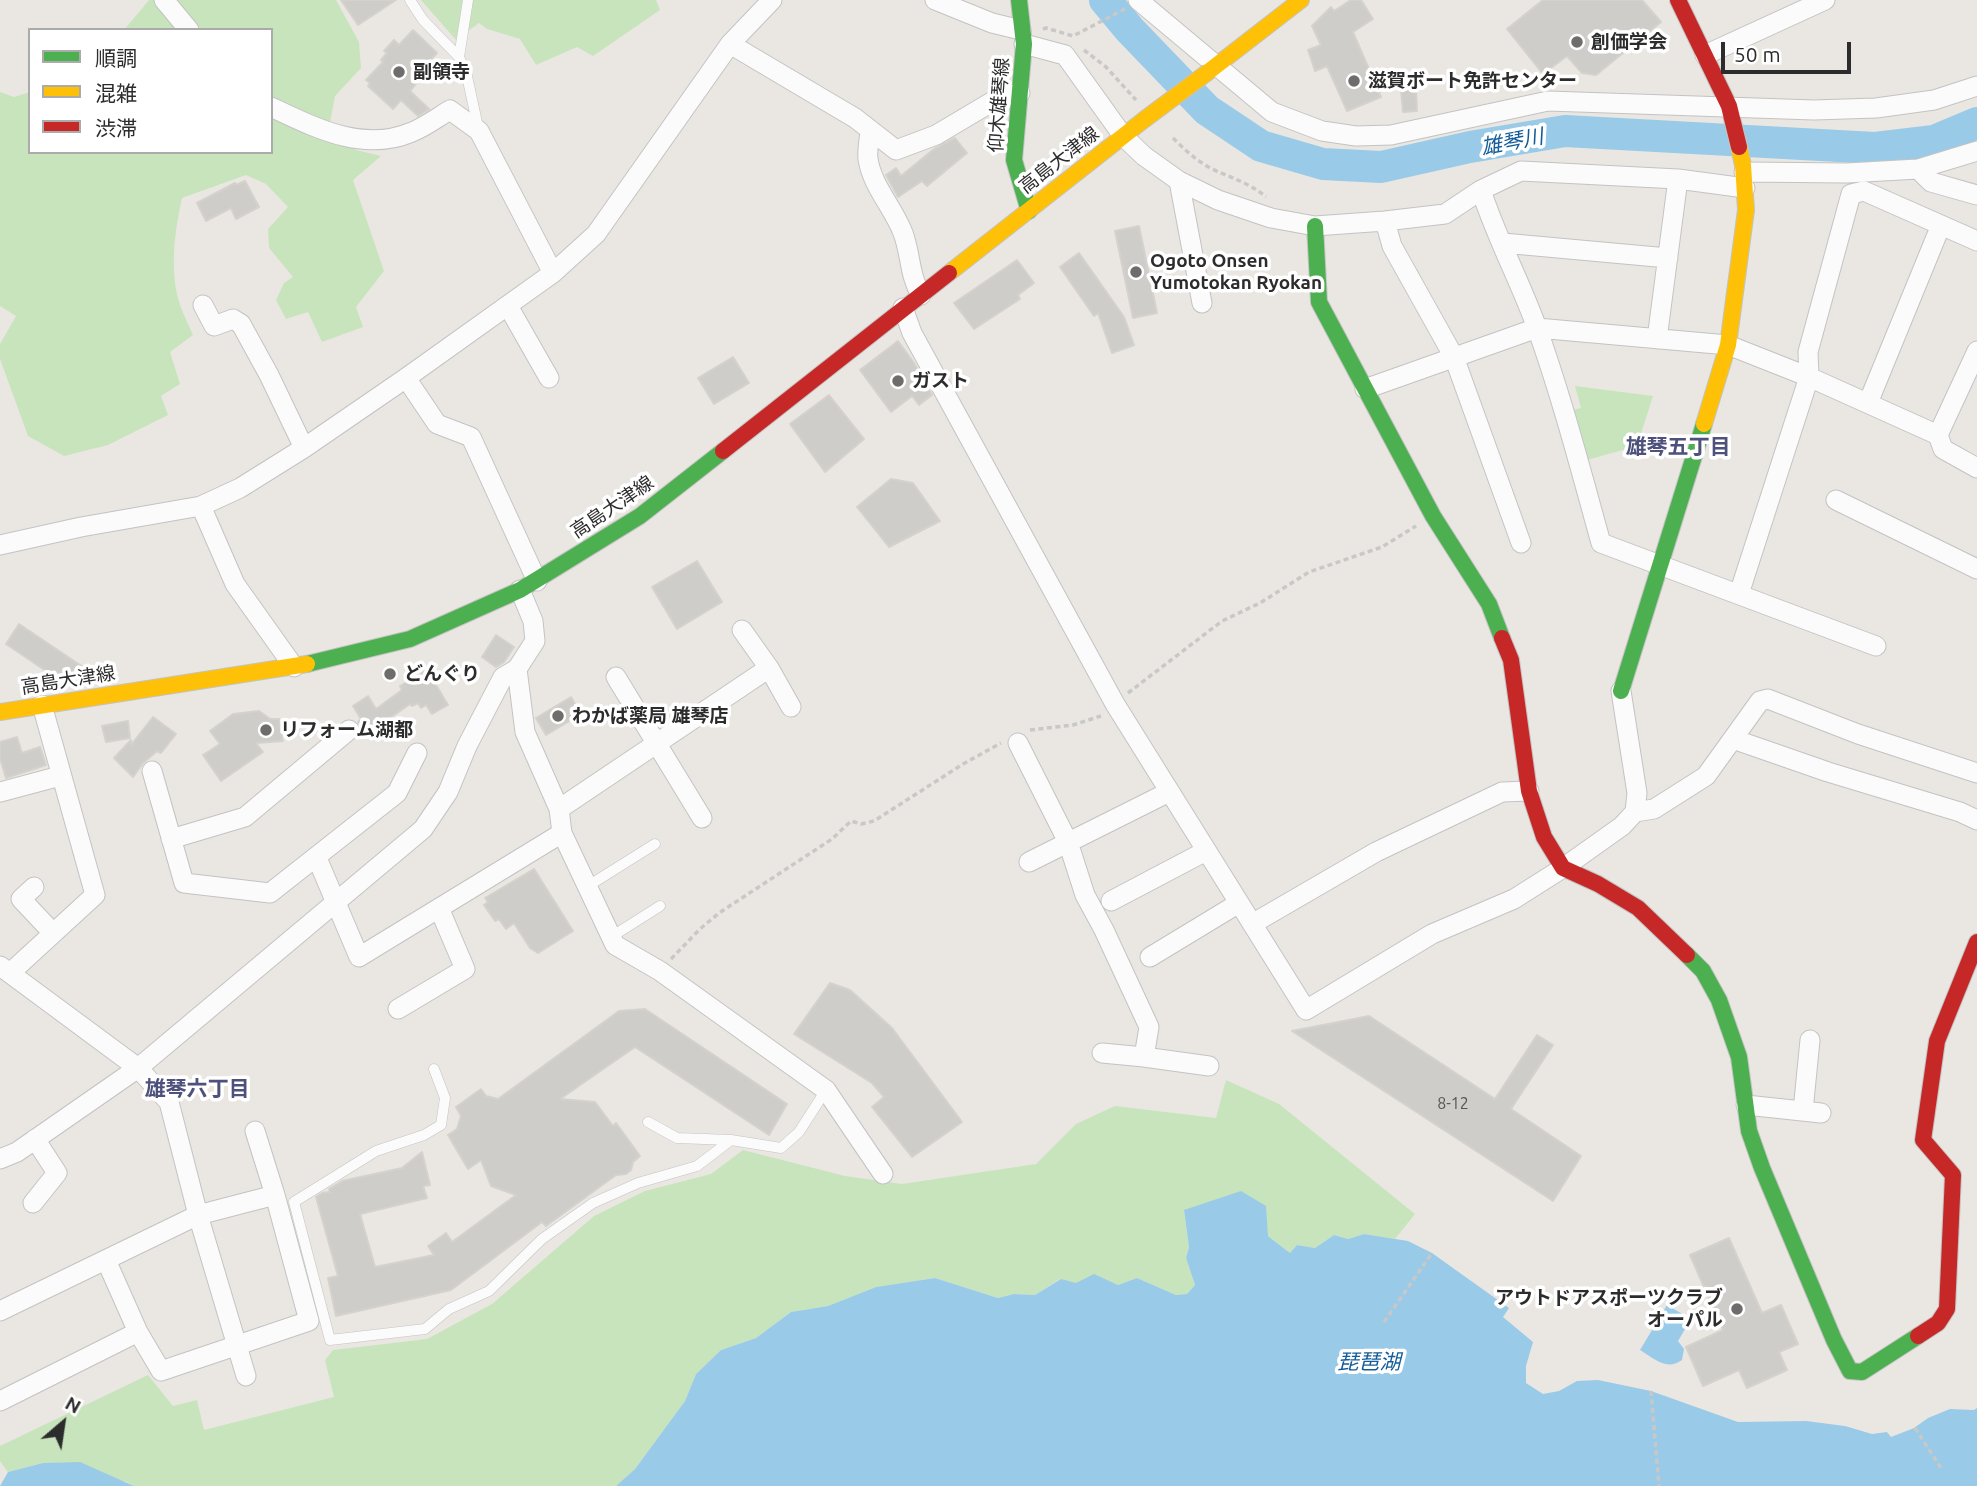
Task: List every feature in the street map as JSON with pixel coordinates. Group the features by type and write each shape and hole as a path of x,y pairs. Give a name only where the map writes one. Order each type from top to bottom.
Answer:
{"street":[{"path":"164,0 187,28"},
{"path":"0,545 201,506 240,488 304,448 508,306 553,273 596,234 730,44 772,0"},
{"path":"935,0 1027,35 1065,55 1124,136 1144,156 1179,181 1218,200 1271,218 1315,226 1445,214 1481,190 1521,172 1678,178 1918,170 1977,150"},
{"name":"仰木雄琴線","path":"1019,0 1027,35 1014,159 1029,211"},
{"path":"1212,69 1300,0"},
{"path":"903,308 912,333 1115,704 1306,1010 1432,934 1514,899 1622,826 1635,812 1637,793 1621,691 1728,345 1746,210 1744,175 1729,106 1678,0"},
{"path":"1705,55 1825,0"},
{"path":"1136,2 1212,69 1272,112 1322,131 1356,136 1391,135 1548,100 1814,110 1876,108 1934,100 1977,86"},
{"path":"730,44 855,118 896,150 936,135 1000,97 1020,93"},
{"name":"高島大津線","path":"0,712 294,667 410,639 529,585 640,516 1212,69"},
{"path":"273,108 317,128 356,140 386,139 413,132 450,110 479,131 553,273"},
{"path":"870,132 867,157 873,179 903,232 913,281 920,295"},
{"path":"1918,170 1931,182 1977,195"},
{"path":"1657,339 1678,178"},
{"path":"1179,181 1202,303"},
{"path":"1481,190 1490,219 1503,243 1537,328 1601,543 1876,646"},
{"path":"1740,594 1810,377 1808,352 1851,194 1864,191 1977,241"},
{"path":"1385,221 1392,246 1454,358 1521,543"},
{"path":"1868,403 1941,225"},
{"path":"1315,226 1319,302 1433,516 1489,604 1511,660 1529,791 1544,837 1563,868 1598,884 1638,908 1703,971 1719,1000 1739,1057 1749,1131 1762,1168 1834,1340 1850,1371 1862,1372 1938,1323 1947,1309 1953,1175 1923,1140 1937,1041 1977,942"},
{"path":"1503,243 1668,258"},
{"path":"203,305 214,326 233,319 241,324 304,448"},
{"path":"508,306 549,378"},
{"path":"1365,389 1537,328 1728,345 1810,377 1938,435"},
{"path":"1977,351 1938,435 1943,449 1977,468"},
{"path":"0,1159 17,1152 138,1068 423,829 448,792 467,746 503,677 517,669 535,641 529,585 471,438 436,424 406,378"},
{"path":"1836,500 1977,569"},
{"path":"201,506 236,584 294,667"},
{"path":"742,630 769,668 791,708"},
{"path":"559,809 769,668"},
{"path":"517,669 525,732 559,809 562,833 615,945 660,971 826,1090 883,1174"},
{"path":"616,677 702,818"},
{"path":"1635,812 1654,809 1706,776 1760,701 1769,699 1858,734 1977,773"},
{"path":"42,705 94,895 53,933 5,970 138,1068 169,1102 198,1215 246,1376"},
{"path":"171,838 245,817 349,730"},
{"path":"1017,738 1068,842 1085,895 1149,1027 1144,1057"},
{"path":"1733,739 1977,820"},
{"path":"152,771 184,883 270,893 397,793 417,753"},
{"path":"0,792 60,776"},
{"path":"1252,924 1376,852 1502,792 1529,791"},
{"path":"1029,862 1170,792"},
{"path":"317,858 359,957 562,833"},
{"path":"1111,901 1206,851"},
{"path":"34,887 21,899 53,933"},
{"path":"1150,957 1239,903"},
{"path":"398,1009 465,969 439,908"},
{"path":"1746,1105 1812,1112 1811,1040"},
{"path":"1102,1053 1209,1066"},
{"path":"106,1260 138,1332 162,1371 309,1321 255,1131"},
{"path":"33,1203 57,1173 35,1139"},
{"path":"0,1311 198,1215 275,1195"},
{"path":"0,1401 138,1332"}],"lane":[{"path":"410,0 423,20 459,57 467,76 479,131"},
{"path":"459,57 468,0"},
{"path":"587,887 655,844"},
{"path":"611,937 660,906"},
{"path":"434,1069 445,1098 441,1125 424,1135 376,1151 294,1202 330,1340 425,1329 449,1309 489,1291 542,1239 593,1203 638,1183 697,1166 731,1140"},
{"path":"648,1122 677,1138 731,1140 781,1148 799,1132 826,1090"}],"path":[{"path":"1027,35 1046,28 1073,36 1136,2"},
{"path":"1173,138 1194,158 1212,169 1256,188 1270,200 1271,218"},
{"path":"660,971 719,913 832,839 851,821 861,824 874,821 963,764 1017,738 1103,716 1222,621 1260,603 1309,572 1382,547 1433,516"},
{"path":"1384,1322 1432,1253"},
{"path":"1651,1391 1660,1486"},
{"path":"1914,1429 1941,1468"}],"green space":[{"path":"149,0 336,0 359,42 361,68 335,96 330,122 356,150 381,156 353,180 384,271 356,307 363,327 322,342 308,312 286,319 276,300 284,283 293,277 269,248 268,229 288,207 266,184 246,175 182,198 174,273 179,303 193,335 170,352 180,384 161,396 168,415 108,445 64,456 28,436 0,359 0,344 16,316 0,306 0,92 14,97 28,93 28,154 273,154 273,28 126,28"},
{"path":"421,0 656,0 660,10 593,56 577,47 536,65 520,39 487,29 479,23 456,40"},
{"path":"1575,386 1653,396 1637,446 1587,460 1573,410 1581,408"},
{"path":"1226,1080 1279,1104 1415,1214 1395,1239 1364,1234 1348,1239 1334,1235 1315,1248 1297,1245 1290,1253 1268,1236 1184,1210 1189,1247 1186,1258 1195,1285 1187,1294 1176,1295 1137,1278 1118,1285 1094,1275 1076,1284 1060,1279 1035,1295 1014,1294 998,1298 935,1278 876,1287 828,1306 791,1312 756,1338 721,1350 696,1374 685,1401 635,1469 616,1486 134,1486 127,1482 43,1463 8,1472 0,1461 0,1446 148,1375 173,1406 197,1400 204,1430 334,1397 325,1360 333,1350 427,1339 492,1304 594,1216 645,1191 711,1174 743,1150 845,1176 902,1184 1036,1164 1076,1124 1115,1106 1216,1118"}],"water":[{"name":"琵琶湖","path":"1241,1191 1266,1206 1268,1236 1290,1253 1297,1245 1315,1248 1334,1235 1348,1239 1364,1234 1408,1241 1432,1253 1509,1308 1503,1317 1533,1342 1526,1366 1526,1383 1543,1394 1559,1391 1577,1381 1598,1380 1651,1391 1738,1422 1806,1421 1845,1426 1872,1434 1887,1432 1891,1437 1950,1409 1977,1408 1977,1486 616,1486 635,1469 685,1401 696,1374 721,1350 756,1338 791,1312 828,1306 876,1287 935,1278 998,1298 1014,1294 1035,1295 1061,1279 1076,1283 1094,1274 1118,1285 1137,1278 1176,1295 1187,1294 1195,1285 1186,1258 1189,1247 1184,1210"},
{"path":"1667,1305 1691,1319 1678,1341 1684,1349 1682,1360 1671,1364 1661,1362 1640,1350"},
{"path":"80,1462 134,1486 0,1486 8,1472 43,1463"}],"building":[{"path":"341,0 396,0 358,25"},
{"name":"滋賀ボート免許センター","path":"1351,0 1361,0 1373,19 1353,32 1381,97 1347,111 1327,66 1315,71 1308,50 1321,45 1312,26 1331,7 1334,11"},
{"name":"創価学会","path":"1543,0 1642,0 1661,22 1596,75 1582,73 1567,56 1543,74 1507,29"},
{"name":"副領寺","path":"413,30 437,53 425,66 428,69 410,91 429,109 418,116 401,100 393,109 368,86 370,83 366,80 383,62 381,60 387,53 384,51 394,40 399,45"},
{"path":"1416,89 1417,111 1403,112 1401,90"},
{"path":"955,138 967,153 927,186 922,181 898,197 886,175 896,168 901,176 934,149"},
{"path":"245,181 259,207 236,219 231,208 206,221 197,203 235,183 236,185"},
{"name":"Ogoto Onsen Yumotokan Ryokan","path":"1139,226 1157,313 1133,318 1115,231"},
{"path":"1079,253 1124,317 1134,345 1112,353 1098,313 1094,316 1060,267"},
{"path":"1017,260 1034,283 1018,295 1020,299 974,329 954,303"},
{"name":"ガスト","path":"898,341 932,395 919,405 912,396 891,412 860,370"},
{"path":"733,357 749,383 714,404 698,378"},
{"path":"829,395 864,439 825,472 790,424"},
{"path":"891,479 913,483 940,521 889,547 857,507"},
{"path":"697,561 722,602 677,629 652,587"},
{"path":"19,624 89,671 52,675 6,644"},
{"path":"496,635 514,647 504,662 496,667 482,657"},
{"path":"427,670 448,705 432,714 426,705 421,708 418,703 412,706 410,704 360,734 361,727 358,722 361,719 353,706 368,696 376,709 402,690 400,686"},
{"name":"わかば薬局 雄琴店","path":"571,697 581,714 546,735 536,718"},
{"path":"259,711 270,719 279,719 283,741 256,743 263,752 221,781 203,755 220,744 210,731 233,714"},
{"path":"153,717 176,734 161,753 157,751 143,763 133,777 114,758 131,740 131,745"},
{"path":"128,721 130,738 106,742 102,726"},
{"path":"17,737 22,753 40,747 46,765 6,778 0,758 0,742"},
{"path":"534,869 573,931 538,953 530,948 514,923 506,929 499,919 495,921 484,905 488,902 485,898"},
{"path":"830,983 850,990 892,1028 962,1122 912,1157 872,1107 884,1097 872,1083 794,1034"},
{"path":"645,1009 787,1104 769,1135 635,1047 560,1099 595,1102 613,1126 616,1123 640,1156 633,1162 631,1170 626,1174 616,1175 546,1226 542,1222 451,1290 336,1316 328,1278 338,1276 316,1197 330,1192 329,1189 342,1181 402,1168 422,1152 430,1185 423,1186 427,1198 360,1214 375,1267 434,1255 428,1246 446,1233 452,1242 516,1195 491,1186 481,1160 468,1169 448,1135 457,1129 461,1116 456,1107 481,1089 486,1096 498,1099 619,1011"},
{"path":"1369,1016 1495,1099 1537,1035 1553,1045 1511,1109 1581,1156 1553,1201 1292,1031"},
{"name":"アウトドアスポーツクラブ オーパル","path":"1729,1238 1762,1313 1781,1305 1798,1344 1779,1352 1787,1370 1747,1388 1739,1370 1703,1386 1686,1347 1723,1330 1690,1255"}],"waterway":[{"name":"雄琴川","path":"1105,0 1207,110 1261,146 1323,164 1381,167 1470,147 1565,131 1875,148 1934,141 1977,123"}],"traffic: fast":[{"path":"1019,0 1024,44 1014,160 1029,211"},
{"path":"1315,226 1319,302 1433,516 1489,604 1502,638"},
{"path":"1621,691 1704,424"},
{"path":"307,664 410,639 520,590 640,516 723,451"},
{"path":"1687,955 1703,971 1719,1000 1739,1057 1749,1131 1762,1168 1834,1340 1850,1371 1862,1372 1918,1336"}],"traffic: slow":[{"path":"1208,72 1301,0"},
{"path":"1145,119 1208,72"},
{"path":"949,273 1145,119"},
{"path":"1704,424 1728,345 1746,210 1739,147"},
{"path":"0,712 307,664"}],"traffic: jam":[{"path":"1678,0 1729,106 1739,147"},
{"path":"723,451 949,273"},
{"path":"1502,638 1511,660 1529,791 1544,837 1563,868 1598,884 1638,908 1687,955"},
{"path":"1918,1336 1938,1323 1947,1309 1953,1175 1923,1140 1937,1041 1977,942"}],"place":[{"name":"創価学会","path":"1577,42"},
{"name":"副領寺","path":"399,72"},
{"name":"滋賀ボート免許センター","path":"1354,81"},
{"name":"Ogoto Onsen Yumotokan Ryokan","path":"1136,272"},
{"name":"ガスト","path":"898,381"},
{"name":"どんぐり","path":"390,674"},
{"name":"わかば薬局 雄琴店","path":"558,716"},
{"name":"リフォーム湖都","path":"266,730"},
{"name":"アウトドアスポーツクラブ オーパル","path":"1737,1309"}],"district":[{"name":"雄琴五丁目","path":"1678,447"},
{"name":"雄琴六丁目","path":"197,1089"}]}
